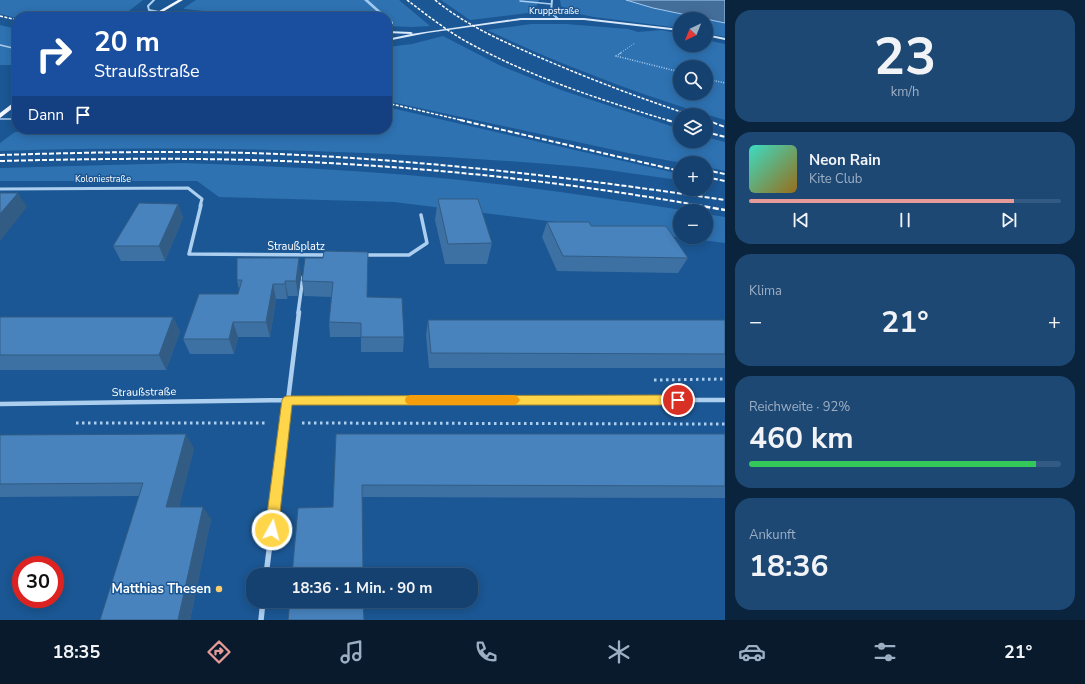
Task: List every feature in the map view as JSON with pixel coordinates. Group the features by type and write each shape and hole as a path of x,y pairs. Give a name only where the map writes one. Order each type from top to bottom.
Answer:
{"main road":[{"path":"159,12 180,0"},
{"path":"0,118 12,107"}],"street":[{"path":"154,0 148,6 149,10 159,12"},
{"path":"552,0 551,12 557,18"},
{"name":"Kruppstraße","path":"392,39 427,32 522,19 557,18 634,24 673,29"},
{"name":"Kruppstraße","path":"392,32 427,32"},
{"path":"713,36 725,39"},
{"name":"Koloniestraße","path":"0,189 188,188 202,199"},
{"name":"Straußplatz","path":"202,199 189,254 338,255"},
{"path":"361,255 409,255 428,243 421,215"},
{"path":"305,263 306,255"},
{"path":"267,568 304,270"},
{"name":"Straußstraße","path":"0,404 287,400 725,400"},
{"path":"261,620 262,608"}],"lane":[{"path":"520,1 551,4"},
{"path":"0,45 12,48"},
{"path":"0,118 12,119"}],"path":[{"path":"638,41 616,56 673,70"},
{"path":"713,80 725,83"},
{"path":"71,423 725,424"}],"shaded area":[{"path":"0,0 143,0 127,12 12,12 12,17 0,14"},
{"path":"196,0 399,0 430,26 392,26 392,12 214,12 184,8"},
{"path":"441,0 539,0 535,9 528,13 470,20"},
{"path":"560,0 725,0 725,37 713,34 713,12 673,12 673,27 594,17 574,13 561,6"},
{"path":"626,0 725,0 725,23 713,20 713,12 673,12"},
{"path":"531,24 566,24 628,29 638,32 662,30 673,32 673,52 713,52 713,41 725,44 725,120 713,117 713,108 685,108 604,80 487,30"},
{"path":"0,25 12,28 12,65 0,65"},
{"path":"443,36 501,66 561,90 673,127 673,148 713,148 713,139 725,142 725,171 713,168 713,156 673,156 673,161 392,102 392,46 412,44"},
{"path":"392,108 673,172 673,179 582,167 436,156 291,150 218,149 73,149 0,151 0,143 12,134 392,134"},
{"path":"182,163 317,169 451,179 673,209 673,237 394,202 219,197 197,181 0,181 0,168"},
{"path":"713,215 725,217 725,243 713,242"}],"building":[{"path":"0,193 18,193 0,214"},
{"path":"438,199 478,199 492,243 448,244"},
{"path":"139,203 178,204 159,246 113,246"},
{"path":"547,222 589,222 591,226 666,226 673,236 673,244 678,244 688,258 563,256"},
{"path":"324,251 368,252 367,297 402,298 404,337 361,337 361,323 329,322 333,282 302,281 305,258 323,258"},
{"path":"237,258 299,258 296,281 285,281 285,284 273,284 266,322 233,322 229,339 183,339 199,294 238,294 242,280 237,280"},
{"path":"0,317 173,317 159,355 0,355"},
{"path":"428,320 725,320 725,354 431,353"},
{"path":"186,434 166,507 203,507 178,620 100,620 143,483 0,484 0,435"},
{"path":"336,434 725,434 725,486 362,485 363,568 293,568 298,508 333,507"},
{"path":"289,608 363,608 364,620 288,620"}],"waterway":[{"path":"366,0 379,12"}],"railway":[{"path":"407,0 437,23 493,56 543,78 618,105 670,121"},
{"path":"435,0 467,22 513,46 607,85 673,109"},
{"path":"0,16 12,19"},
{"path":"392,104 465,121"},
{"path":"460,120 673,169"},
{"path":"667,120 673,122"},
{"path":"713,123 725,127"},
{"path":"713,134 725,137"},
{"path":"0,155 112,152 188,152 262,153 353,158 513,172 725,200"},
{"path":"0,161 180,159 316,162 489,176 575,186 690,204"},
{"path":"713,171 725,174"},
{"path":"713,178 725,181"},
{"path":"713,208 725,210"}],"slow traffic":[{"path":"410,400 514,400"}],"place":[{"name":"Matthias Thesen","path":"219,589"}],"route":[{"path":"272,530 287,400 678,400"}]}
